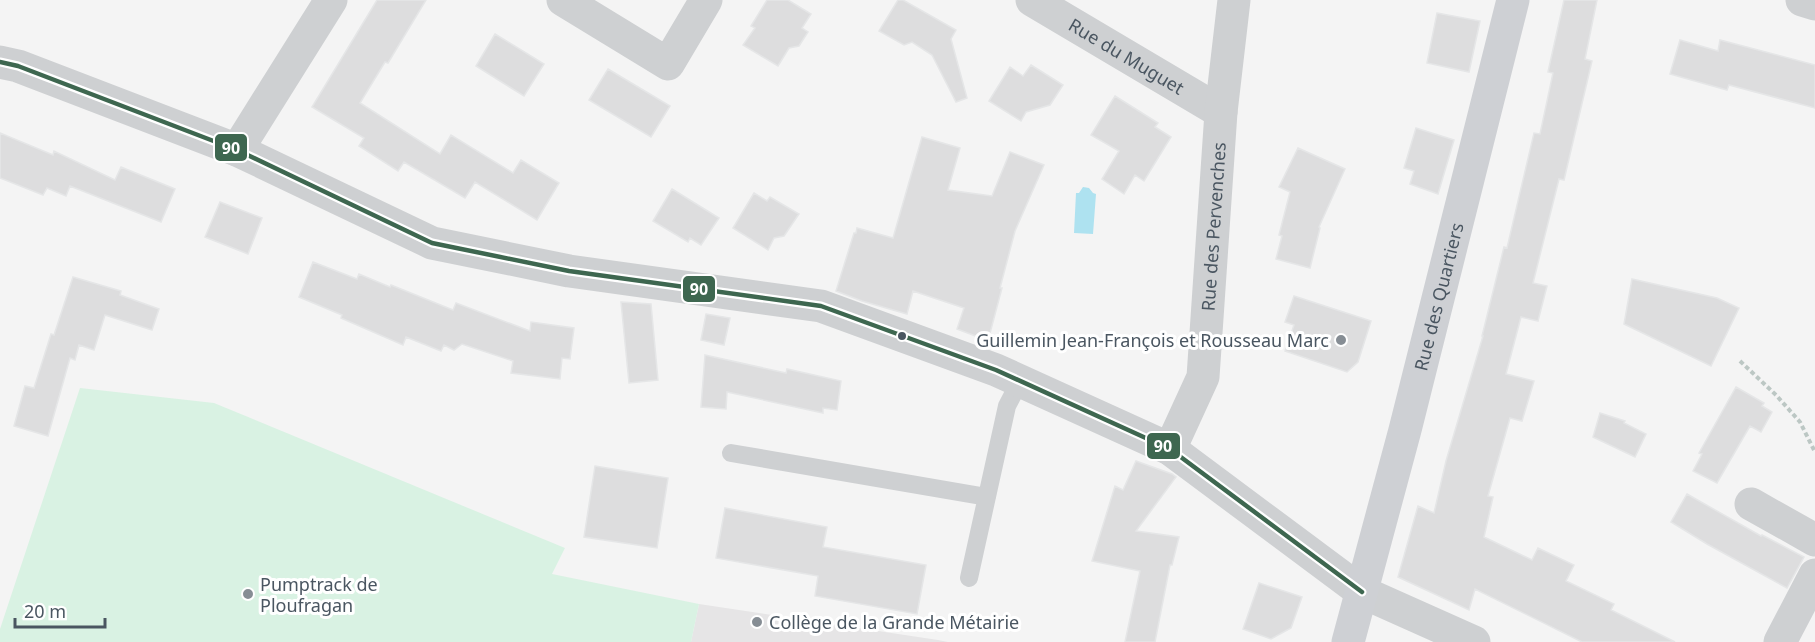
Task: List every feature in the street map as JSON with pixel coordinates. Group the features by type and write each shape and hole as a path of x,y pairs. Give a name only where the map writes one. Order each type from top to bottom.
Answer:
{"main road":[{"name":"Rue des Quartiers","path":"1348,642 1405,430 1513,0"}],"street":[{"path":"237,150 331,0"},
{"path":"563,0 668,64 706,0"},
{"name":"Rue du Muguet","path":"1032,0 1221,112"},
{"name":"Rue des Pervenches","path":"1170,449 1203,377 1221,112 1234,0"},
{"path":"1802,0 1815,3"},
{"path":"0,62 18,66 237,150 432,243 569,271 821,306 996,370 1170,449 1362,592 1474,642"},
{"path":"1751,504 1815,540"},
{"path":"1780,642 1815,575"}],"lane":[{"path":"969,578 1007,406 1020,381"},
{"path":"730,453 987,496"}],"path":[{"path":"1740,362 1776,395 1800,422 1815,452"}],"shaded area":[{"name":"Collège de la Grande Métairie","path":"699,604 938,640 948,642 691,642"}],"green space":[{"path":"80,388 214,403 565,548 552,574 699,604 691,642 0,642 0,629"}],"water":[{"path":"1083,187 1089,188 1096,194 1093,234 1074,233 1076,193 1079,193"}],"building":[{"path":"377,0 426,0 388,63 385,62 360,103 440,154 451,135 513,173 521,160 559,183 537,220 475,182 465,198 404,162 398,171 359,146 364,138 312,107"},
{"path":"767,0 788,0 811,14 802,28 808,32 799,46 789,48 778,66 743,45 755,28 751,26"},
{"path":"898,0 903,0 956,30 951,39 967,98 956,102 932,55 912,42 904,45 879,31"},
{"path":"1564,0 1597,0 1585,59 1592,61 1564,180 1559,179 1533,283 1547,286 1538,321 1521,317 1506,374 1534,381 1522,421 1510,418 1488,496 1493,497 1484,537 1532,560 1538,548 1574,565 1566,581 1614,604 1611,610 1675,642 1582,642 1475,589 1469,610 1398,577 1418,506 1434,513 1446,461 1483,336 1504,247 1507,248 1534,133 1540,134 1553,73 1548,72"},
{"path":"1437,13 1480,21 1469,72 1427,63"},
{"path":"495,34 544,64 524,96 476,66"},
{"path":"1680,40 1718,51 1720,40 1815,65 1815,108 1729,85 1727,90 1670,74"},
{"path":"1031,65 1063,85 1050,105 1026,112 1021,121 989,101 1010,67 1023,76"},
{"path":"608,69 670,106 651,137 589,100"},
{"path":"1115,96 1158,123 1155,127 1171,137 1144,181 1135,175 1124,194 1102,179 1119,151 1091,135"},
{"path":"1416,128 1454,140 1438,194 1410,184 1414,171 1404,168"},
{"path":"0,133 53,155 54,151 115,180 121,167 175,189 161,222 70,186 66,196 47,188 43,195 0,178"},
{"path":"922,137 960,148 948,190 992,196 1010,152 1044,165 1015,231 989,337 978,337 957,329 964,308 913,291 907,314 836,291 857,228 893,238"},
{"path":"1298,148 1345,169 1319,227 1310,268 1276,259 1282,236 1279,235 1290,192 1279,187"},
{"path":"672,189 719,218 701,245 690,238 688,242 653,221"},
{"path":"754,193 767,201 770,197 799,214 784,236 774,238 768,250 733,228"},
{"path":"220,202 262,218 248,254 205,237"},
{"path":"313,262 357,279 359,274 453,310 456,303 530,331 531,322 574,328 570,359 562,358 560,379 511,373 513,361 462,344 454,350 444,345 441,351 406,337 403,345 299,297"},
{"path":"73,277 121,291 120,295 159,309 152,330 105,315 94,350 79,345 75,360 70,358 48,436 14,426 25,386 34,388 51,334 54,335"},
{"path":"1632,279 1717,298 1739,308 1711,366 1624,324"},
{"path":"1294,296 1371,321 1358,362 1347,372 1285,351 1294,325 1285,322"},
{"path":"621,302 651,304 658,380 629,383"},
{"path":"706,314 730,318 724,345 701,340"},
{"path":"705,355 786,373 787,369 841,381 837,410 823,408 823,413 727,392 726,409 701,407"},
{"path":"1736,387 1764,403 1762,406 1772,412 1761,432 1750,426 1717,483 1693,471 1702,454 1699,453"},
{"path":"1600,413 1625,421 1624,423 1646,434 1635,457 1593,437"},
{"path":"1136,461 1176,477 1136,531 1179,537 1172,565 1170,565 1155,642 1125,642 1140,571 1092,561 1115,486 1123,490"},
{"path":"595,466 668,478 657,548 584,537"},
{"path":"1687,494 1761,536 1804,557 1787,588 1671,522"},
{"path":"725,508 827,527 823,547 926,565 917,614 815,596 818,576 716,558"},
{"path":"1259,583 1302,597 1291,628 1271,639 1243,629"}],"transit line":[{"name":"90","path":"0,62 18,66 237,150 432,243 569,271 821,306 996,370 1170,449 1362,592"}],"place":[{"name":"Guillemin Jean-François et Rousseau Marc","path":"1341,340"},
{"name":"Pumptrack de Ploufragan","path":"248,594"},
{"name":"Collège de la Grande Métairie","path":"757,622"}]}
